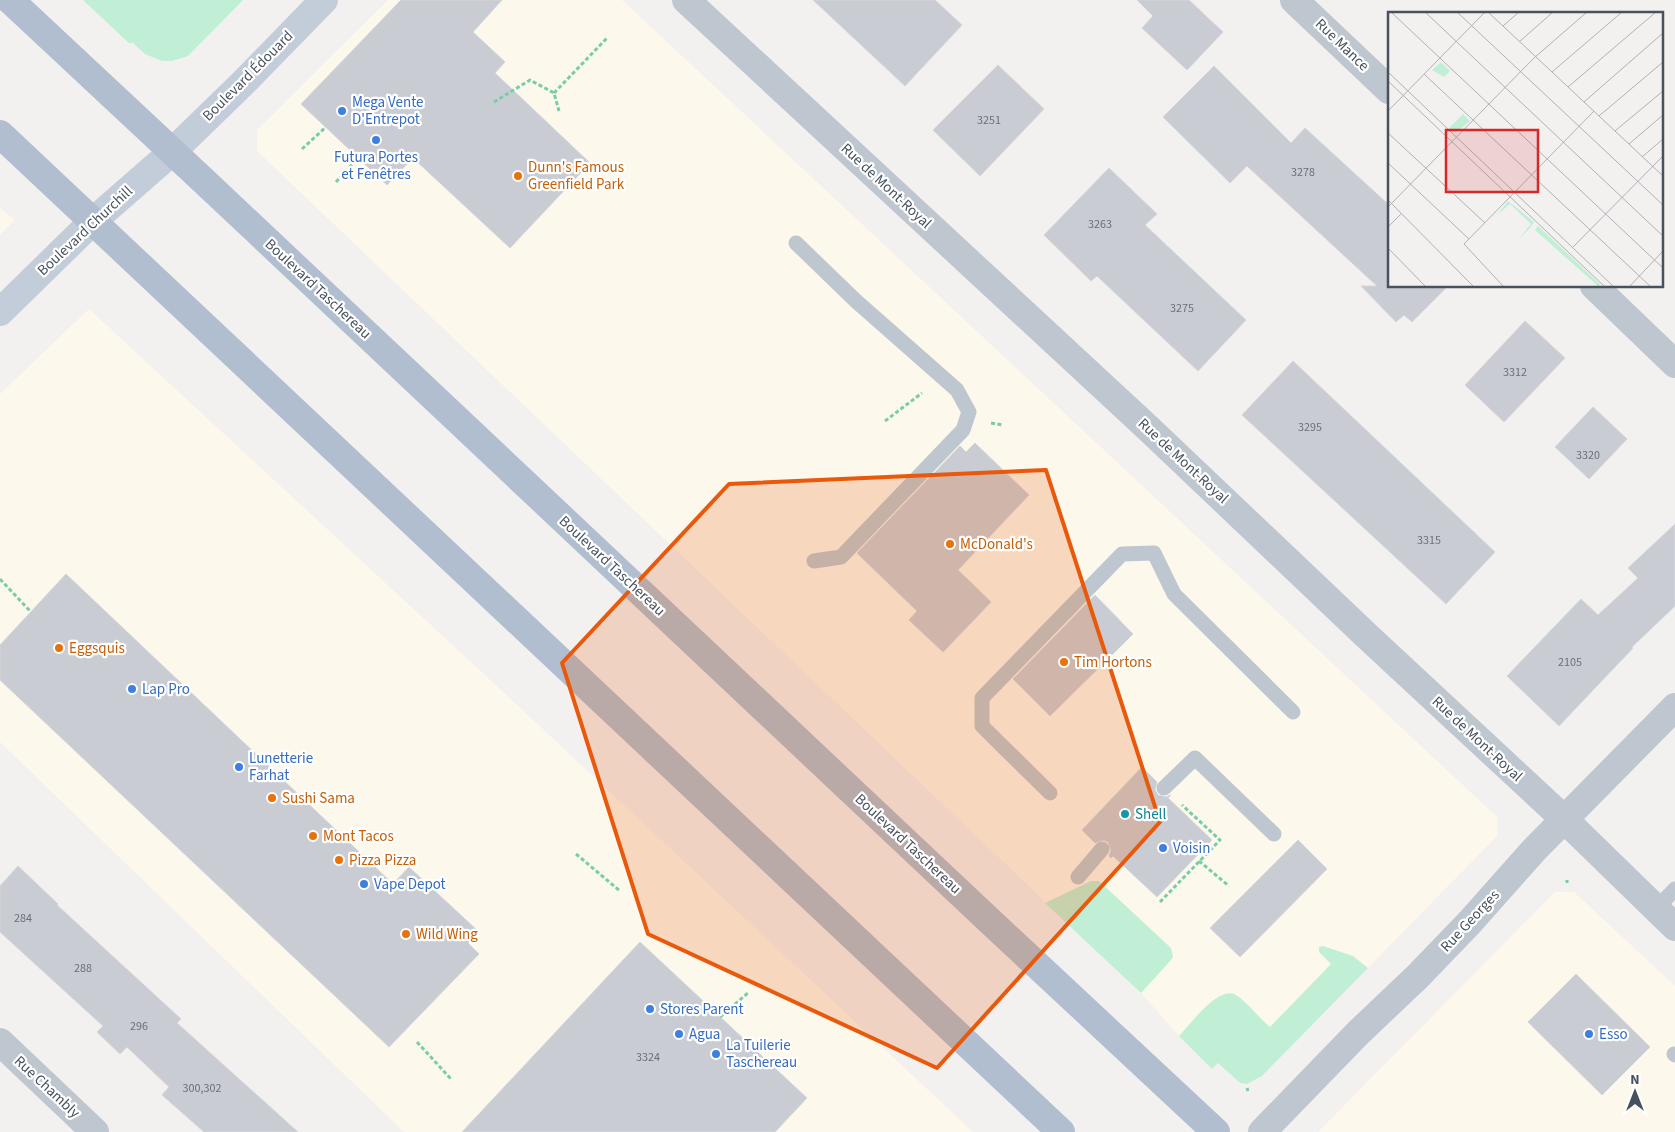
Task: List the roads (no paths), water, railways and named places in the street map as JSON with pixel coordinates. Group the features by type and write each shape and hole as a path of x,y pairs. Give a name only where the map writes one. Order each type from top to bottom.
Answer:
{"main road":[{"name":"Boulevard Taschereau","path":"10,0 1216,1132"},
{"path":"0,134 1062,1132"}],"street":[{"name":"Boulevard Édouard","path":"172,152 324,0"},
{"name":"Rue de Mont-Royal","path":"686,0 1149,429 1368,637 1564,819 1666,918"},
{"name":"Rue Mance","path":"1294,0 1388,89"},
{"name":"Boulevard Churchill","path":"0,312 93,221 172,152"},
{"path":"1596,288 1675,364"},
{"name":"Rue Georges","path":"1262,1132 1358,1033 1418,976 1564,819 1675,707"},
{"name":"Rue Chambly","path":"0,1042 95,1132"}],"lane":[{"path":"796,243 856,301 957,390 969,412 964,430 841,557 814,561"},
{"path":"1050,793 982,726 982,698 1122,554 1154,553 1174,594 1293,712"},
{"path":"1164,788 1195,758 1274,834"},
{"path":"1078,878 1102,849"},
{"path":"1666,918 1675,889"}],"place":[{"name":"Mega Vente D'Entrepot","path":"342,111"},
{"name":"Futura Portes et Fenêtres","path":"376,140"},
{"name":"Dunn's Famous Greenfield Park","path":"518,176"},
{"name":"McDonald's","path":"950,544"},
{"name":"Eggsquis","path":"59,648"},
{"name":"Tim Hortons","path":"1064,662"},
{"name":"Lap Pro","path":"132,689"},
{"name":"Lunetterie Farhat","path":"239,767"},
{"name":"Sushi Sama","path":"272,798"},
{"name":"Shell","path":"1125,814"},
{"name":"Mont Tacos","path":"313,836"},
{"name":"Voisin","path":"1163,848"},
{"name":"Pizza Pizza","path":"339,860"},
{"name":"Vape Depot","path":"364,884"},
{"name":"Wild Wing","path":"406,934"},
{"name":"Stores Parent","path":"650,1009"},
{"name":"Agua","path":"679,1034"},
{"name":"Esso","path":"1589,1034"},
{"name":"La Tuilerie Taschereau","path":"716,1054"}]}
